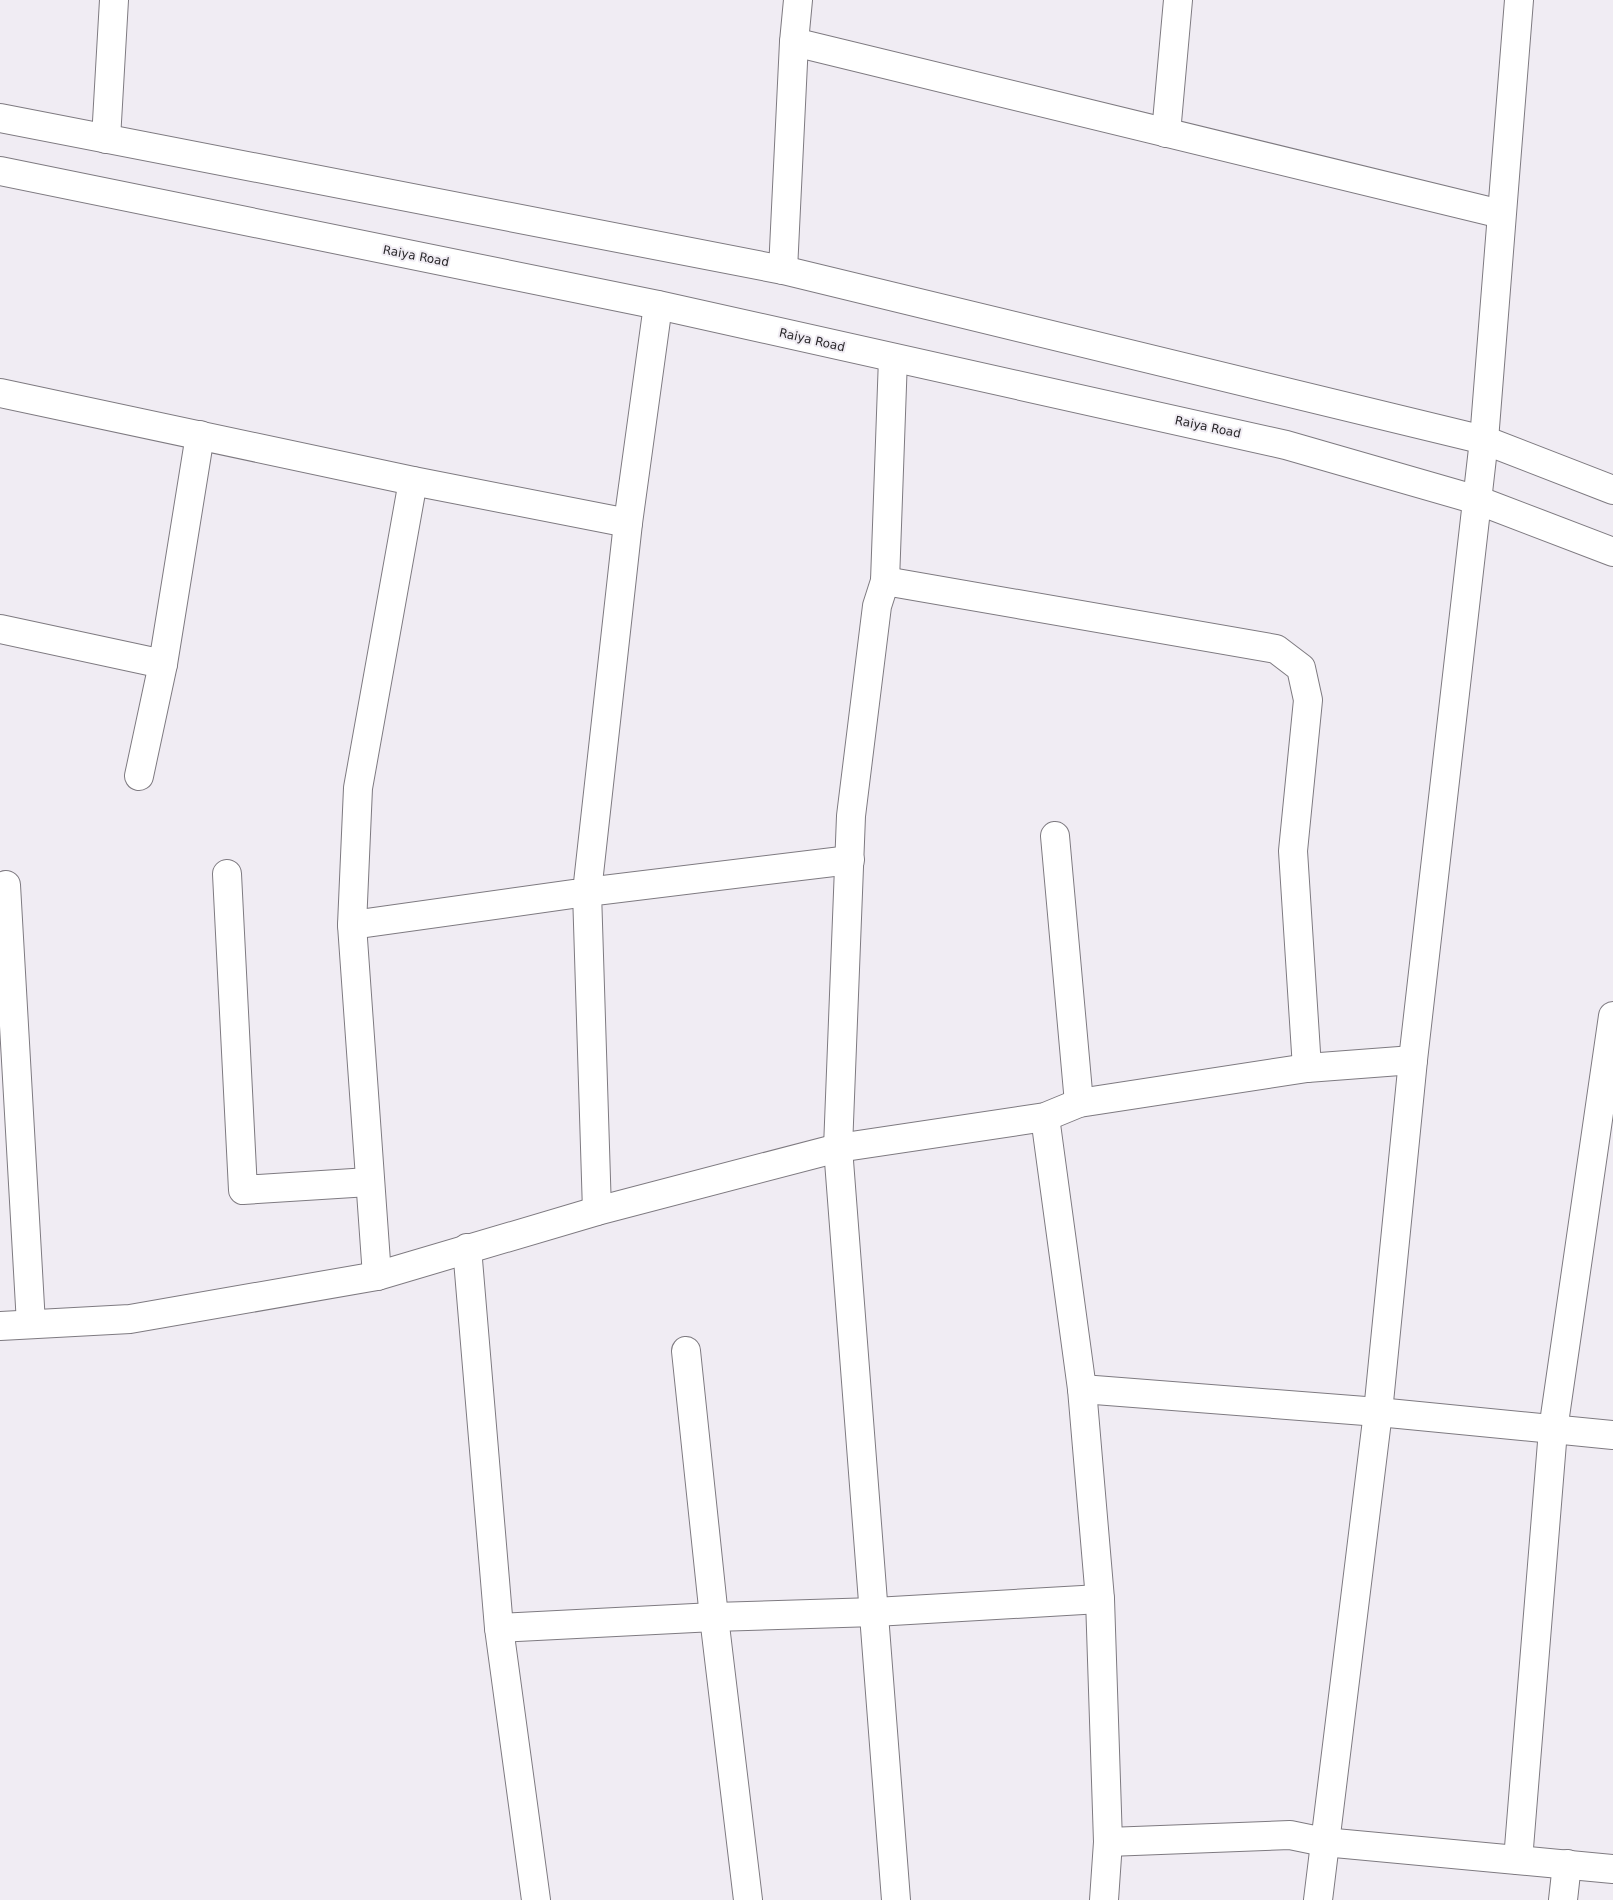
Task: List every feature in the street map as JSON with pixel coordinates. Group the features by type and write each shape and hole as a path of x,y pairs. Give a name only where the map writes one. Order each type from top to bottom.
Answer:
{"street":[{"path":"106,139 114,0"},
{"path":"784,270 794,42 798,0"},
{"path":"1166,133 1178,0"},
{"path":"1318,1900 1378,1412 1413,1060 1484,440 1519,0"},
{"path":"794,42 1501,214"},
{"path":"0,118 784,270 1484,440 1613,490"},
{"name":"Raiya Road","path":"0,171 658,305 1286,445 1477,500 1613,552"},
{"path":"597,1211 587,892 628,524 658,305"},
{"path":"893,358 885,581 877,606 852,816 838,1148 896,1900"},
{"path":"0,392 413,481 628,524"},
{"path":"139,776 163,664 200,435"},
{"path":"377,1276 352,925 358,788 413,481"},
{"path":"885,581 1276,649 1301,668 1308,700 1293,851 1307,1068"},
{"path":"0,629 163,664"},
{"path":"1055,836 1079,1103"},
{"path":"352,925 587,892 850,860"},
{"path":"227,874 243,1190 369,1182"},
{"path":"6,885 31,1324"},
{"path":"1518,1860 1553,1430 1613,1016"},
{"path":"0,1326 130,1319 377,1276 466,1248 597,1211 838,1148 1045,1117 1079,1103 1307,1068 1413,1060"},
{"path":"1045,1117 1082,1389 1100,1599 1108,1842 1104,1900"},
{"path":"466,1248 499,1628 536,1900"},
{"path":"686,1351 714,1617 748,1900"},
{"path":"1082,1389 1378,1412 1613,1435"},
{"path":"499,1628 714,1617 875,1612 1100,1599"},
{"path":"1108,1842 1290,1835 1324,1842 1613,1869"},
{"path":"1563,1900 1567,1864"}]}
